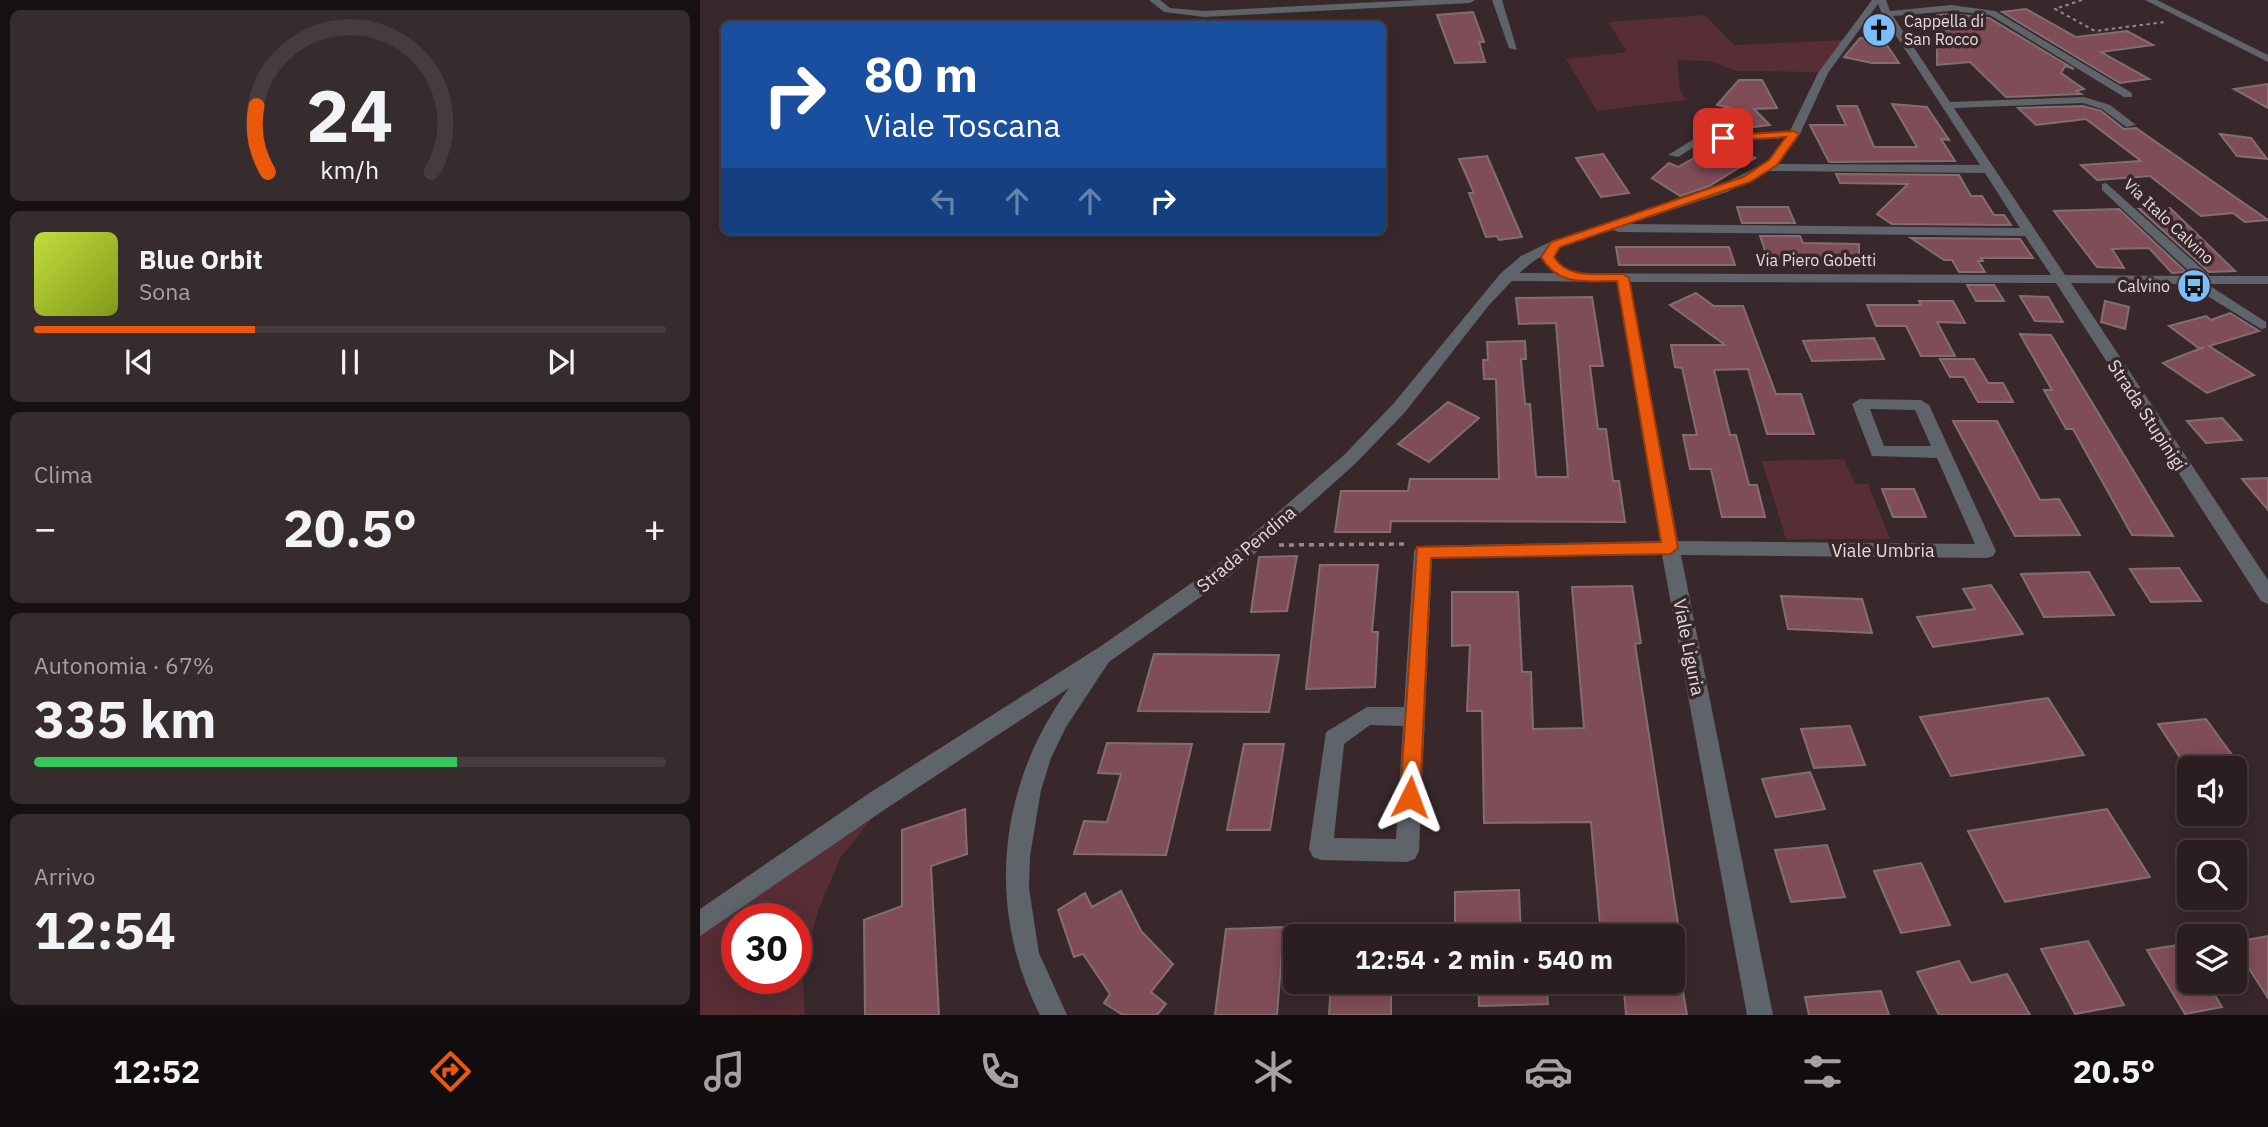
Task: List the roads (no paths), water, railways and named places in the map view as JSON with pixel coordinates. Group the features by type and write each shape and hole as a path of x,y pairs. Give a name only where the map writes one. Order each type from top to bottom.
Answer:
{"street":[{"path":"1154,0 1167,10 1191,14 1363,3 1470,0"},
{"path":"1497,0 1514,48"},
{"name":"Strada Stupinigi","path":"1879,0 2175,458 2268,596"},
{"name":"Strada Pendina","path":"700,924 879,800 1108,652 1205,584 1350,459 1400,407 1505,277 1526,259 1555,245 1723,189 1767,167 1782,153 1794,134 1823,73 1879,0"},
{"path":"2150,0 2268,59"},
{"path":"1887,14 1951,8 1992,13 2128,95"},
{"path":"1949,105 2084,100 2106,107 2130,125"},
{"path":"1674,155 1699,139 1794,134"},
{"name":"Strada Pendina","path":"1767,167 1990,169"},
{"name":"Via Italo Calvino","path":"2106,187 2207,280"},
{"path":"1604,228 2031,232"},
{"path":"1555,245 1549,252 1549,262 1560,272 1572,277"},
{"name":"Via Piero Gobetti","path":"1505,277 2061,278"},
{"name":"Viale Liguria","path":"1623,278 1670,548 1760,1015"},
{"name":"Via Italo Calvino","path":"2061,278 2268,280"},
{"path":"2191,280 2261,325"},
{"name":"Viale Umbria","path":"1670,548 1987,551 1921,405 1860,404 1878,452 1942,452"},
{"path":"1414,717 1367,716 1334,739 1321,849 1408,851 1423,551 1670,548"},
{"path":"1054,1015 1028,965 1018,918 1018,835 1041,756 1068,705 1108,652"}],"place":[{"name":"Cappella di San Rocco","path":"1879,30"},
{"name":"Calvino","path":"2194,286"}]}
